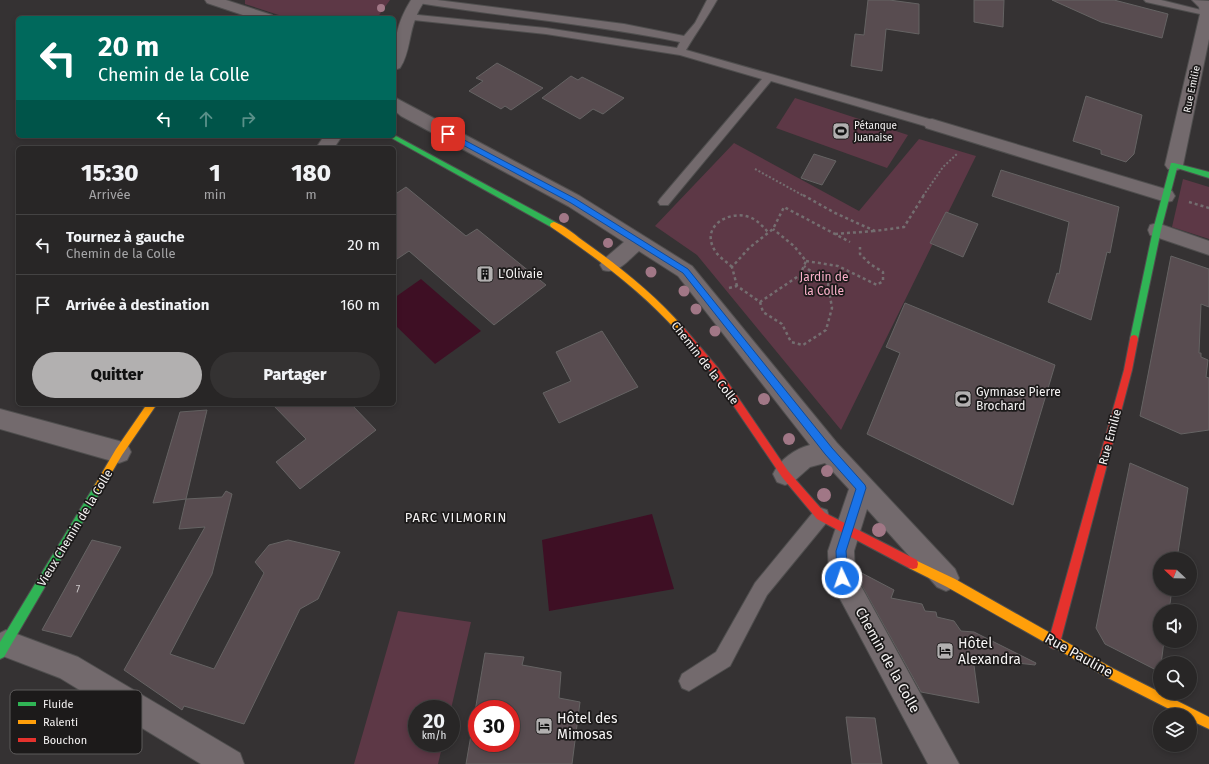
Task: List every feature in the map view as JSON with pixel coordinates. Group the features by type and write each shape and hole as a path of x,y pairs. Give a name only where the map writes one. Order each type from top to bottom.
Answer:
{"street":[{"path":"212,0 231,3 262,16"},
{"path":"396,56 401,46 408,17 418,0"},
{"name":"Rue Emilie","path":"1054,643 1128,370 1157,230 1174,165 1203,7"},
{"path":"396,26 408,17"},
{"path":"396,104 407,112 574,201 686,271 829,451 861,488"},
{"path":"932,124 1166,196"},
{"name":"Chemin de la Colle","path":"395,138 550,222 591,250 667,313 715,371 785,474 821,516 848,531"},
{"path":"1174,165 1209,175"},
{"path":"1157,230 1209,248"},
{"path":"610,265 638,241"},
{"name":"Vieux Chemin de la Colle","path":"3,649 119,452 151,406"},
{"path":"0,419 119,452"},
{"path":"785,474 803,458 829,451"},
{"name":"Chemin de la Colle","path":"861,488 841,551 842,578 944,764"},
{"name":"Rue Pauline","path":"861,488 951,583"},
{"name":"Rue Pauline","path":"848,531 951,583 1054,643 1209,723"},
{"path":"3,649 68,667 106,690"},
{"path":"142,712 229,764"}],"lane":[{"path":"418,0 624,27 686,40"},
{"path":"681,52 686,40 699,24 712,0"},
{"path":"1148,0 1203,7"},
{"path":"408,17 546,31 681,52 932,124"},
{"path":"664,202 769,77"},
{"path":"688,681 723,659 761,589 821,516"}],"path":[{"path":"834,234 904,227 951,157 959,153"},
{"path":"755,169 836,213 875,231"},
{"path":"732,267 749,248 773,230 784,207 850,242"},
{"path":"769,233 763,224 748,216 724,217 714,227 710,239 714,249 732,267 737,286 760,302 763,312 782,324 791,342 803,345 826,330 832,308 828,284 804,266"},
{"path":"773,230 794,246 806,261 826,263 843,268 866,282 877,285 883,281 883,272 870,264 860,254 860,247"},
{"path":"760,302 800,275 806,261"},
{"path":"710,300 724,289 737,286"}],"green space":[{"path":"245,0 390,0 378,16 282,16 245,4"},
{"name":"Pétanque Juanaise","path":"795,98 908,135 887,168 776,128"},
{"name":"Jardin de la Colle","path":"919,139 976,156 841,430 697,255 655,226 734,143 859,211"},
{"path":"1183,179 1209,187 1209,239 1172,227"},
{"path":"398,611 471,622 453,700 408,700 408,752 441,752 438,764 354,764"}],"shaded area":[{"path":"421,279 481,331 435,364 396,326 396,297"},
{"path":"652,514 674,589 549,611 542,540"}],"building":[{"path":"868,0 889,0 919,4 919,34 886,29 882,71 851,66 855,34 864,35"},
{"path":"974,0 1004,0 1003,27 974,22"},
{"path":"1052,0 1114,0 1168,14 1162,38 1101,22"},
{"path":"497,63 543,88 511,110 505,106 501,109 469,91 483,81 476,78"},
{"path":"571,76 578,80 582,77 624,98 603,114 593,109 580,119 542,98"},
{"path":"1086,96 1142,115 1134,154 1126,162 1101,154 1101,150 1073,141"},
{"path":"814,154 836,161 822,185 801,178"},
{"path":"1001,170 1119,207 1110,253 1107,252 1091,320 1048,302 1057,273 1059,274 1069,222 992,196"},
{"name":"L'Olivaie","path":"406,187 466,236 477,229 546,285 494,325 409,251 396,260 396,194"},
{"path":"946,212 978,224 963,257 930,243"},
{"path":"1171,256 1209,269 1209,307 1201,304 1199,353 1201,353 1201,357 1208,360 1206,377 1209,378 1209,430 1181,434 1140,416"},
{"name":"Gymnase Pierre Brochard","path":"905,303 1055,365 1013,505 867,434 900,353 886,347"},
{"path":"602,331 638,387 559,423 543,393 571,381 556,352"},
{"path":"274,406 353,406 376,430 300,489 276,462 306,439"},
{"path":"207,410 186,499 153,503 180,412"},
{"path":"1130,463 1188,488 1178,552 1153,552 1153,596 1171,596 1170,604 1153,604 1153,648 1163,648 1162,656 1153,656 1153,668 1105,644 1096,628"},
{"path":"226,491 232,494 212,574 170,654 214,669 264,573 255,562 269,545 288,540 340,552 318,599 300,609 244,724 184,706 182,710 124,670 205,527 179,529 186,499 222,497"},
{"path":"92,540 121,547 71,637 42,630"},
{"name":"Hôtel Alexandra","path":"856,570 894,590 891,598 922,604 925,611 936,612 937,617 954,621 961,631 974,632 1036,663 1035,665 973,658 979,703 921,692 856,575"},
{"name":"Hôtel des Mimosas","path":"485,653 524,657 522,665 561,672 559,698 580,702 572,764 466,764 468,752 520,752 520,700 477,700"},
{"path":"846,717 875,718 882,764 852,764"}],"traffic: fast":[{"path":"395,138 554,225"},
{"path":"1134,339 1157,230 1174,165 1209,175"},
{"path":"0,653 99,486"}],"traffic: slow":[{"path":"554,225 605,261 638,287 654,301 681,330"},
{"path":"99,486 119,452 151,406"},
{"path":"913,564 951,583 1110,673 1209,723"}],"traffic: jam":[{"path":"681,330 715,371 785,474 821,516 913,564"},
{"path":"1054,643 1128,370 1134,339"}],"place":[{"name":"Pétanque Juanaise","path":"841,131"},
{"name":"L'Olivaie","path":"485,274"},
{"name":"Gymnase Pierre Brochard","path":"963,399"},
{"name":"Hôtel Alexandra","path":"945,651"},
{"name":"Hôtel des Mimosas","path":"544,726"}],"district":[{"name":"PARC VILMORIN","path":"456,517"}],"route":[{"path":"448,134 574,201 686,271 829,451 861,488 841,551 842,578"}]}
